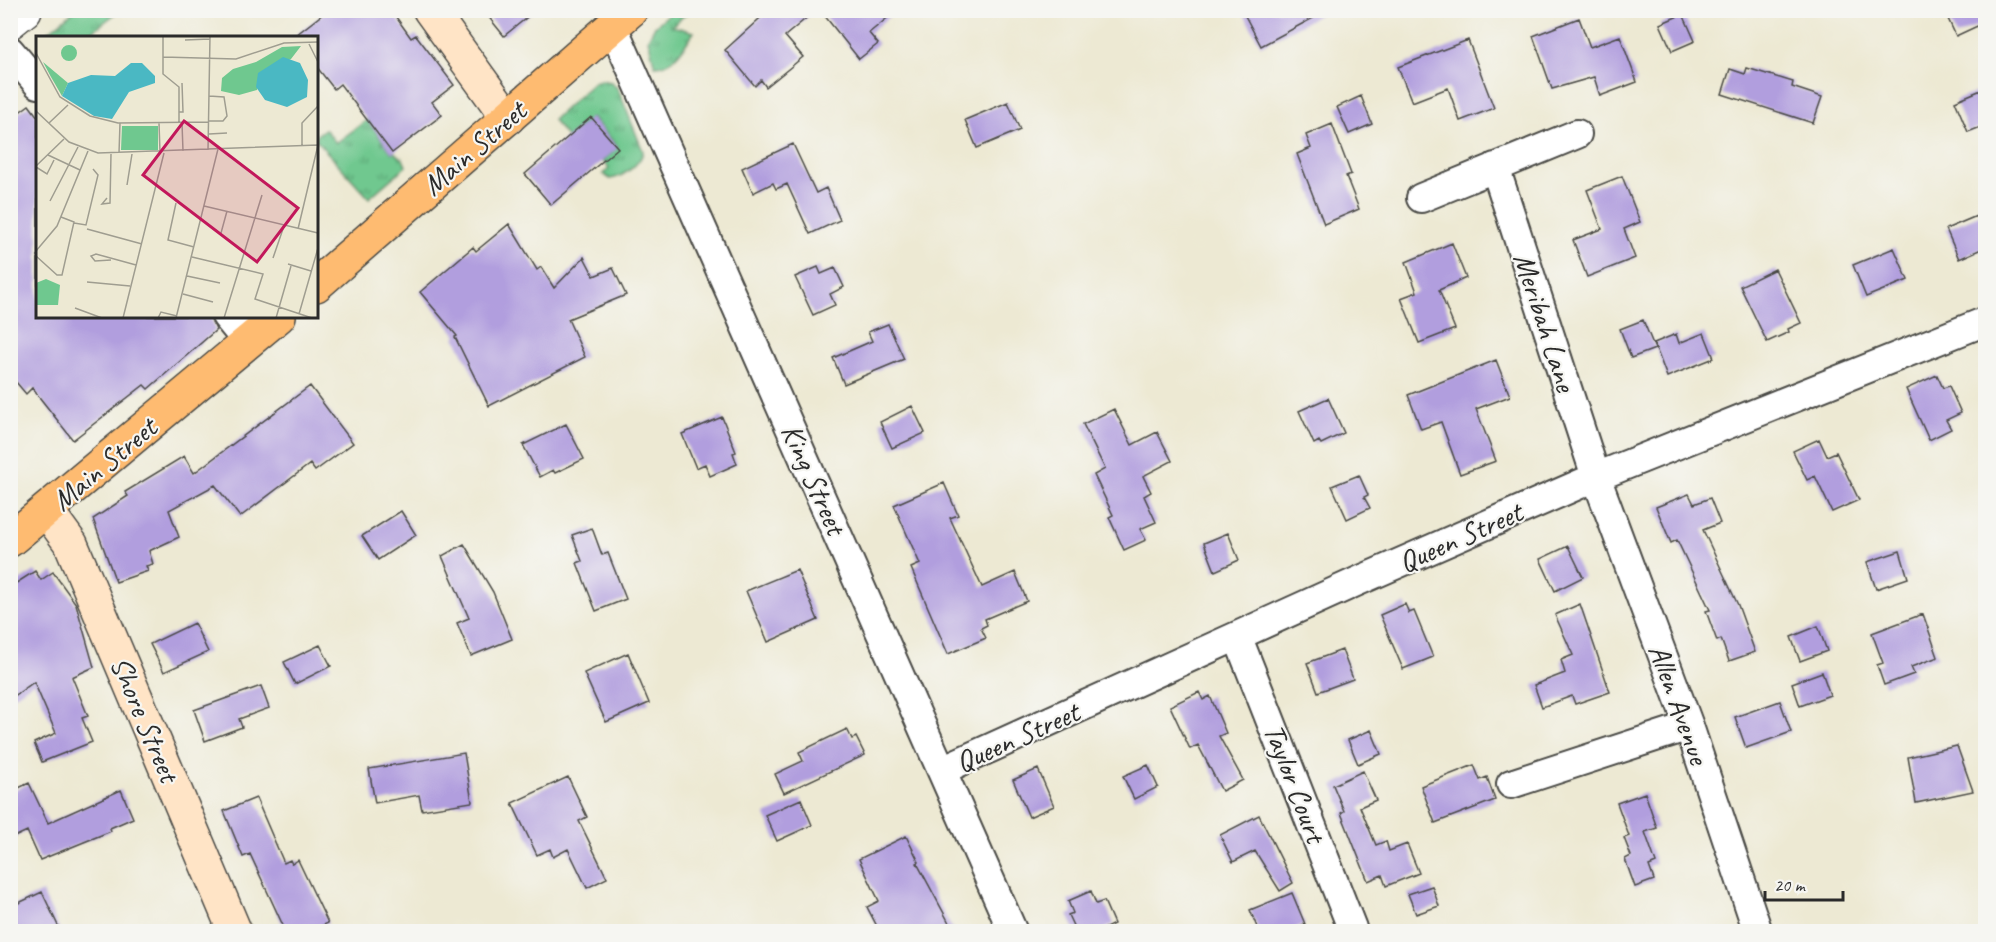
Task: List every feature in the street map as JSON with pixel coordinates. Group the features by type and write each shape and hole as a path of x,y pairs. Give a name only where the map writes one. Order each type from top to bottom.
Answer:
{"main road":[{"path":"430,10 508,118"},
{"name":"Main Street","path":"318,283 622,19"},
{"name":"Main Street","path":"10,540 277,318"},
{"name":"Shore Street","path":"47,511 71,544 235,932"}],"street":[{"path":"10,22 25,10"},
{"name":"King Street","path":"622,19 1013,932"},
{"path":"10,51 36,82"},
{"path":"1421,198 1578,134"},
{"name":"Meribah Lane","path":"1494,167 1596,477"},
{"path":"228,318 248,343"},
{"name":"Queen Street","path":"942,770 1238,638 1356,582 1596,477 1986,321"},
{"name":"Allen Avenue","path":"1596,477 1689,726 1758,932"},
{"name":"Taylor Court","path":"1238,638 1352,928"},
{"path":"1511,784 1689,726"}],"green space":[{"path":"75,10 119,10 86,36 43,36"},
{"path":"673,11 689,11 672,26 694,32 673,59 668,63 655,66 648,39 655,26"},
{"path":"601,80 611,82 618,89 643,151 642,156 631,169 610,179 603,174 609,168 603,161 618,147 592,117 567,138 553,120 594,82"},
{"path":"367,120 392,153 394,152 403,159 406,166 369,198 318,142 318,134 325,129 336,143"}],"building":[{"path":"328,10 391,10 411,38 416,35 454,85 432,102 442,115 392,153 340,84 334,89 318,69 318,36 295,36"},
{"path":"483,10 536,10 504,36"},
{"path":"769,10 816,10 785,36 803,57 766,87 761,80 755,86 725,50"},
{"path":"820,10 897,10 869,33 878,44 859,59"},
{"path":"1242,10 1328,10 1261,46"},
{"path":"1944,10 1986,10 1986,22 1956,36"},
{"path":"1683,14 1695,41 1672,51 1660,24"},
{"path":"1579,18 1590,47 1620,36 1637,82 1600,96 1594,77 1552,89 1533,36"},
{"path":"1468,40 1494,108 1460,121 1448,88 1412,102 1398,67"},
{"path":"1747,68 1793,82 1792,87 1822,97 1813,123 1722,94 1730,69 1745,74"},
{"path":"1986,88 1986,125 1968,132 1955,101"},
{"path":"1361,96 1372,124 1349,134 1337,107"},
{"path":"1008,102 1020,130 977,148 965,120"},
{"path":"29,105 36,114 36,318 211,318 216,330 148,389 144,385 73,440 32,388 26,394 10,375 10,119"},
{"path":"591,117 618,148 551,205 525,174"},
{"path":"1332,124 1351,174 1346,176 1359,209 1324,224 1297,154 1311,148 1306,135"},
{"path":"793,144 816,193 826,188 840,220 810,234 787,184 776,189 773,183 753,193 742,168"},
{"path":"1622,176 1640,222 1624,229 1635,258 1587,277 1573,240 1602,229 1587,190"},
{"path":"1986,212 1986,247 1959,259 1946,229"},
{"path":"509,224 537,270 541,267 554,288 584,257 594,276 613,268 626,295 568,319 585,357 489,406 455,337 457,336 420,292 473,247 476,251"},
{"path":"1452,243 1466,278 1439,290 1455,329 1419,343 1401,298 1417,292 1406,262"},
{"path":"1894,248 1908,280 1866,297 1853,265"},
{"path":"818,267 821,274 835,268 844,287 830,294 835,305 813,315 795,277"},
{"path":"1775,269 1801,323 1788,329 1789,332 1767,342 1740,286"},
{"path":"1643,320 1655,349 1631,358 1620,329"},
{"path":"888,324 904,359 844,384 833,358 872,341 868,332"},
{"path":"1704,333 1714,358 1667,377 1654,343 1676,334 1679,343"},
{"path":"1496,360 1510,396 1476,409 1496,461 1460,474 1441,422 1421,429 1408,395"},
{"path":"1937,375 1943,388 1949,386 1961,413 1946,420 1951,429 1929,440 1906,389"},
{"path":"310,386 353,443 315,471 310,464 240,517 215,485 169,510 179,537 149,551 153,564 146,566 148,571 116,582 93,519 128,496 125,492 184,456 194,473"},
{"path":"1328,398 1344,433 1321,444 1319,441 1314,444 1299,411"},
{"path":"912,406 925,433 892,448 880,422"},
{"path":"1114,409 1132,445 1157,432 1172,461 1143,476 1151,492 1144,496 1156,522 1140,529 1146,540 1124,550 1109,517 1113,515 1094,475 1105,469 1083,424"},
{"path":"722,417 736,452 733,453 737,464 710,476 705,464 696,468 682,434"},
{"path":"566,424 584,459 555,473 553,470 540,477 523,445"},
{"path":"1819,439 1827,456 1836,452 1859,500 1832,512 1815,476 1807,480 1793,451"},
{"path":"1359,475 1368,495 1364,497 1370,508 1347,519 1332,486"},
{"path":"944,483 958,515 950,518 982,587 1015,572 1027,601 985,619 987,625 981,628 986,638 948,654 911,568 920,564 894,505"},
{"path":"1689,494 1694,504 1710,498 1720,523 1703,530 1738,605 1755,652 1729,661 1721,639 1717,641 1706,611 1710,610 1677,540 1671,543 1656,507"},
{"path":"401,511 416,535 378,560 362,536"},
{"path":"592,528 602,555 608,553 626,599 596,611 577,563 582,561 572,535"},
{"path":"1228,533 1239,560 1215,571 1204,543"},
{"path":"464,544 493,592 512,639 471,656 457,623 469,618 442,556"},
{"path":"1568,546 1583,577 1555,591 1540,559"},
{"path":"1900,551 1908,578 1876,589 1867,562"},
{"path":"797,570 818,620 768,642 746,591"},
{"path":"35,571 41,580 53,572 76,604 94,667 72,677 88,716 82,718 92,742 42,762 34,743 56,733 34,682 10,699 10,587"},
{"path":"1405,604 1409,613 1414,611 1433,657 1403,669 1380,615"},
{"path":"1580,604 1610,692 1575,704 1572,696 1542,707 1534,685 1565,673 1561,660 1573,655 1555,615"},
{"path":"1923,614 1938,657 1911,667 1914,674 1884,685 1877,665 1883,663 1872,633"},
{"path":"194,623 208,652 164,672 150,644"},
{"path":"1818,626 1827,651 1800,661 1791,637"},
{"path":"320,645 331,666 295,684 284,662"},
{"path":"1342,650 1353,679 1318,692 1307,663"},
{"path":"628,653 649,703 606,722 584,673"},
{"path":"1822,672 1830,695 1800,706 1792,683"},
{"path":"261,686 269,708 239,719 242,727 205,741 194,710"},
{"path":"1199,692 1203,700 1210,696 1226,733 1219,736 1243,780 1222,791 1198,745 1190,749 1170,706"},
{"path":"1780,701 1791,732 1746,748 1735,717"},
{"path":"847,729 852,739 856,737 865,755 784,793 775,774 803,761 799,752"},
{"path":"1371,730 1381,754 1358,764 1348,740"},
{"path":"1957,746 1973,791 1916,803 1908,757"},
{"path":"464,753 472,802 422,810 419,795 375,803 369,769"},
{"path":"1148,765 1158,787 1134,799 1123,776"},
{"path":"1474,765 1480,780 1487,777 1495,800 1435,823 1421,786"},
{"path":"1038,769 1054,806 1029,817 1013,780"},
{"path":"1363,771 1376,800 1360,807 1376,845 1386,841 1389,851 1407,844 1419,873 1386,886 1382,875 1368,881 1341,813 1344,811 1333,785"},
{"path":"568,777 587,817 579,821 607,878 587,888 568,849 553,857 550,849 537,855 512,803"},
{"path":"29,783 48,823 121,790 133,818 110,828 111,831 40,860 27,831 10,839 10,792"},
{"path":"1645,793 1657,828 1645,832 1656,863 1649,866 1654,880 1635,887 1625,859 1631,856 1624,838 1629,836 1617,803"},
{"path":"256,798 284,863 290,860 292,864 298,860 328,923 309,932 286,932 250,854 243,857 224,811"},
{"path":"801,799 812,825 777,841 765,815"},
{"path":"1259,815 1293,883 1280,891 1255,851 1233,862 1220,835"},
{"path":"906,836 919,862 917,863 954,932 880,932 867,907 879,901 859,859"},
{"path":"1432,886 1439,906 1416,914 1408,894"},
{"path":"1091,891 1096,904 1104,901 1114,924 1098,932 1076,932 1068,915 1073,913 1068,901"},
{"path":"42,892 61,932 10,932 10,907"},
{"path":"1292,893 1305,924 1286,932 1259,932 1250,910"}]}
